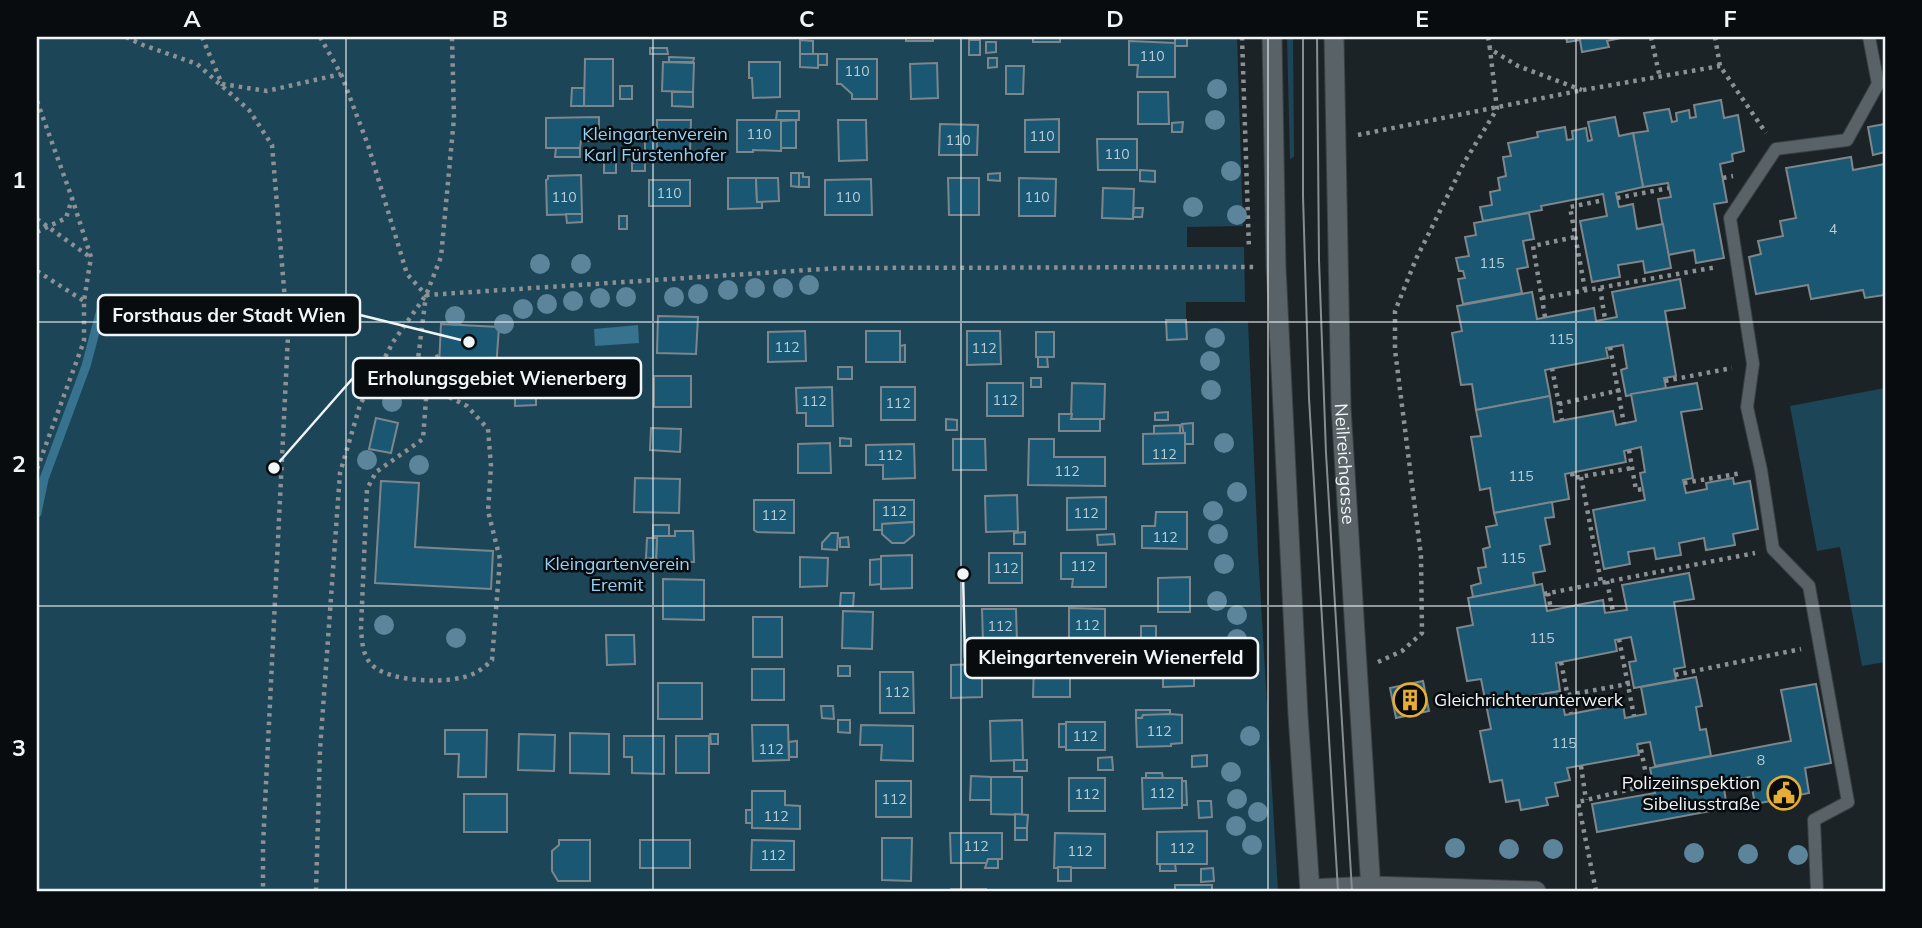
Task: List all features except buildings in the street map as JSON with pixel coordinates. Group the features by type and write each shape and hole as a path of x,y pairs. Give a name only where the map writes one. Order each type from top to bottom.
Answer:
{"street":[{"path":"1272,37 1276,267 1298,715 1310,890 1536,891"},
{"name":"Neilreichgasse","path":"1334,37 1341,407 1371,889"}],"lane":[{"path":"1817,891 1814,820 1848,802 1809,586 1773,549 1761,470 1747,407 1753,364 1730,218 1776,149 1847,140 1878,84 1869,37"}],"path":[{"path":"126,37 197,64 249,110 272,145 288,336 263,891"},
{"path":"202,37 222,85"},
{"path":"320,37 341,74 368,145 407,274 426,295 418,359 428,386 423,439 376,472 367,489 362,648 371,664 386,674 435,682 474,674 492,660 500,559 488,511 491,466 488,429 467,406 428,386"},
{"path":"316,891 320,750 340,474 360,405 393,342 426,295 441,257 454,118 452,37"},
{"path":"1357,662 1380,662 1402,651 1422,633 1421,556 1395,350 1395,311 1416,258 1465,161 1497,109 1488,37"},
{"path":"1651,37 1660,78"},
{"path":"1715,37 1720,66 1776,149"},
{"path":"1490,49 1518,66 1583,90"},
{"path":"1336,136 1353,136 1720,66"},
{"path":"222,85 267,91 341,74"},
{"path":"37,101 90,257 84,301 84,341 37,469"},
{"path":"1617,198 1669,188"},
{"path":"37,232 66,218 72,198"},
{"path":"1585,290 1570,207 1604,201"},
{"path":"37,219 90,257"},
{"path":"1545,317 1533,246 1575,237"},
{"path":"1542,298 1737,263"},
{"path":"426,295 839,268 1276,267"},
{"path":"37,271 84,301"},
{"path":"1600,288 1605,319"},
{"path":"1610,347 1621,390 1624,424"},
{"path":"419,364 439,356"},
{"path":"1665,382 1753,364"},
{"path":"1552,369 1562,420"},
{"path":"1559,404 1621,390"},
{"path":"1629,450 1636,490 1643,489"},
{"path":"1572,472 1573,478 1632,468"},
{"path":"1684,483 1761,470"},
{"path":"1581,477 1613,612"},
{"path":"1551,610 1546,593 1773,549"},
{"path":"1619,639 1630,683 1634,716"},
{"path":"1675,675 1821,645"},
{"path":"1561,662 1572,713"},
{"path":"1568,695 1630,683"},
{"path":"1596,891 1578,802 1648,785 1640,744"},
{"path":"1581,766 1587,800"}],"green space":[{"path":"37,37 1237,37 1243,226 1187,227 1187,247 1244,247 1245,302 1186,302 1186,320 1248,321 1258,552 1278,891 37,891"},
{"path":"1287,37 1293,37 1294,157 1290,159"},
{"path":"1885,388 1885,662 1862,666 1840,547 1817,551 1790,406"}],"shaded area":[{"path":"638,325 639,343 595,346 594,329"}],"waterway":[{"path":"37,513 44,479 86,366 103,302 130,314 154,308"}],"tram line":[{"path":"1303,37 1303,196 1309,398 1338,891"},
{"path":"1317,37 1319,260 1326,453 1352,891"}],"place":[{"name":"Forsthaus der Stadt Wien","path":"469,342"},
{"name":"Erholungsgebiet Wienerberg","path":"274,468"},
{"name":"Kleingartenverein Wienerfeld","path":"963,574"},
{"name":"Gleichrichterunterwerk","path":"1410,700"},
{"name":"Polizeiinspektion Sibeliusstraße","path":"1784,793"}],"park label":[{"name":"Kleingartenverein Karl Fürstenhofer","path":"655,144"},
{"name":"Kleingartenverein Eremit","path":"617,574"}]}
